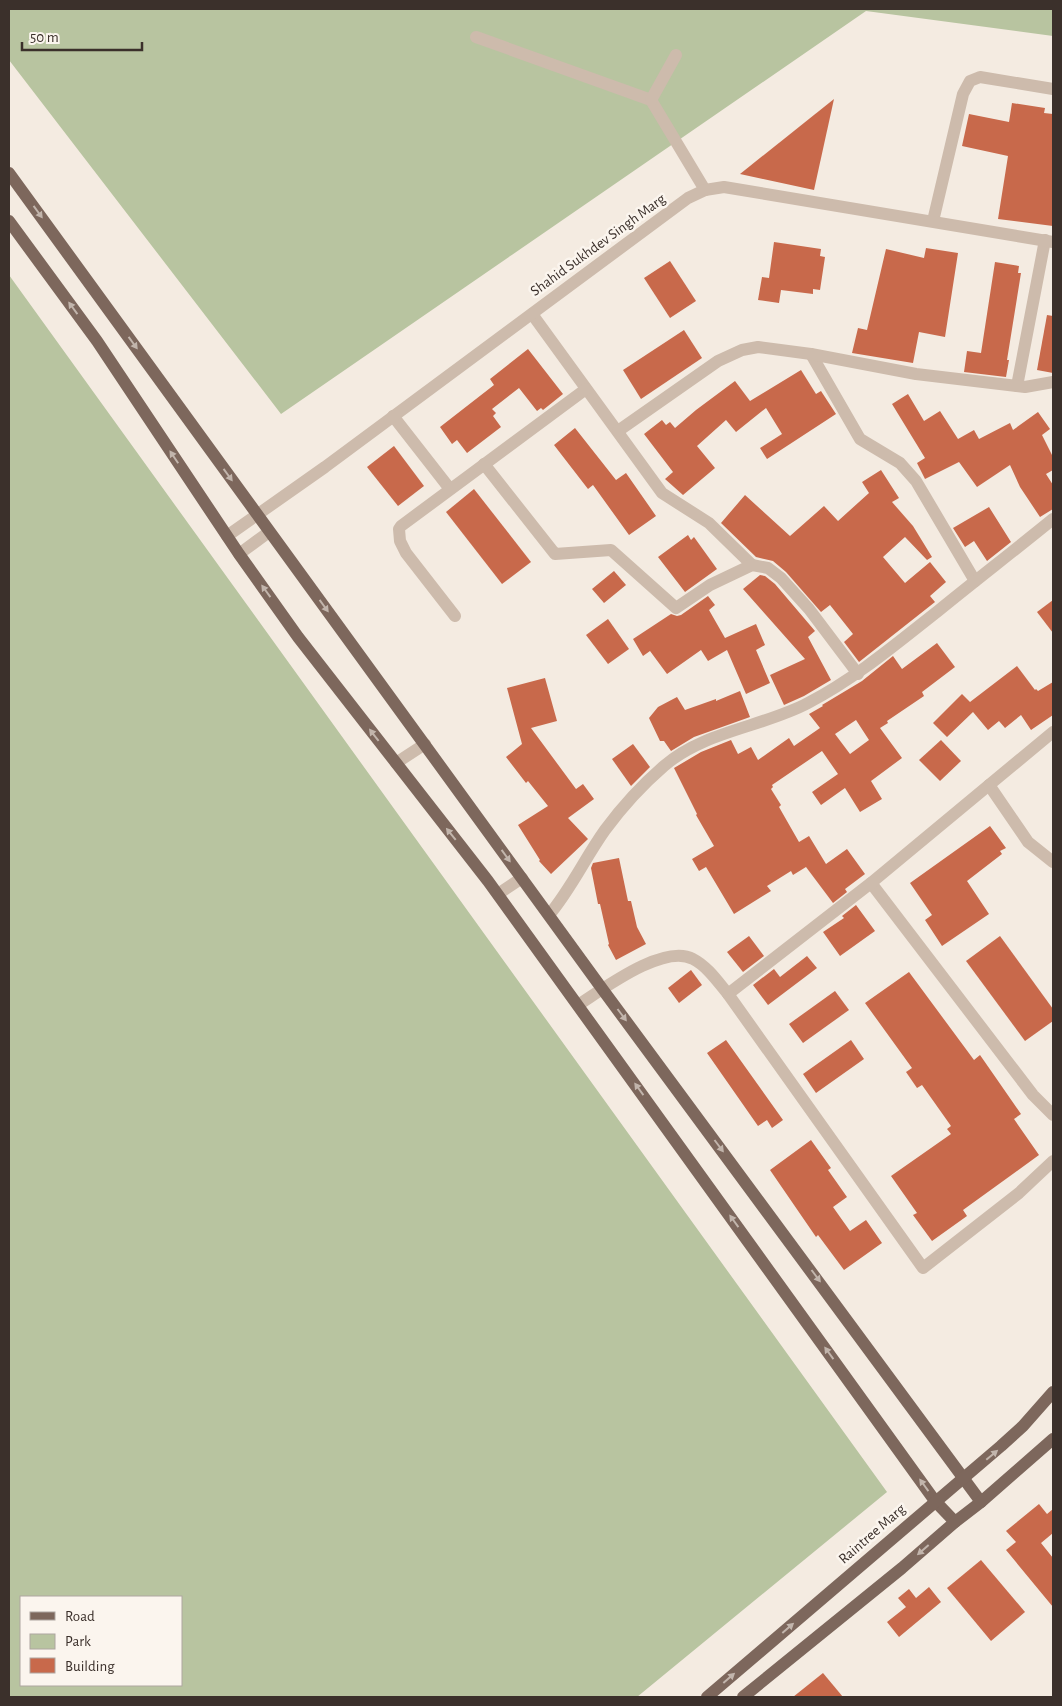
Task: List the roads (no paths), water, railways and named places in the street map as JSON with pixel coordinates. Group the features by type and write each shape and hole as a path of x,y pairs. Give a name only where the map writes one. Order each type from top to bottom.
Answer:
{"main road":[{"path":"9,172 603,990 982,1502"},
{"path":"9,221 97,341 239,554 298,637 498,894 935,1501 955,1522"},
{"name":"Raintree Marg","path":"707,1697 1023,1426 1053,1392"},
{"path":"743,1697 902,1568 955,1522 982,1502 1053,1438"}],"street":[{"path":"476,37 651,100 705,190"},
{"path":"651,100 676,55"},
{"path":"933,221 963,94 970,81 980,77 1053,89"},
{"name":"Shahid Sukhdev Singh Marg","path":"227,536 325,467 688,198 705,190 724,187 1049,241"},
{"path":"1017,386 1049,241"},
{"path":"532,314 662,493 709,523 752,565 768,568 781,578 831,636 858,674"},
{"path":"618,432 730,354 758,347 811,354 916,374 1025,387 1053,382"},
{"path":"811,354 860,439 900,463 916,481 975,581"},
{"path":"455,616 406,553 400,541 399,529 586,388"},
{"path":"393,416 450,489"},
{"path":"484,464 555,554 612,550 676,608 710,585 752,565"},
{"path":"549,916 563,899 604,831 628,801 666,765 686,751 704,743 807,704 858,674 1053,519"},
{"path":"239,554 269,532"},
{"path":"728,994 870,882 1053,732"},
{"path":"396,763 425,744"},
{"path":"989,785 1028,842 1053,862"},
{"path":"498,894 522,878"},
{"path":"870,882 1033,1095 1053,1115"},
{"path":"578,1005 648,962 674,955 692,958 707,970 728,994 923,1268 1019,1193 1053,1161"}]}
